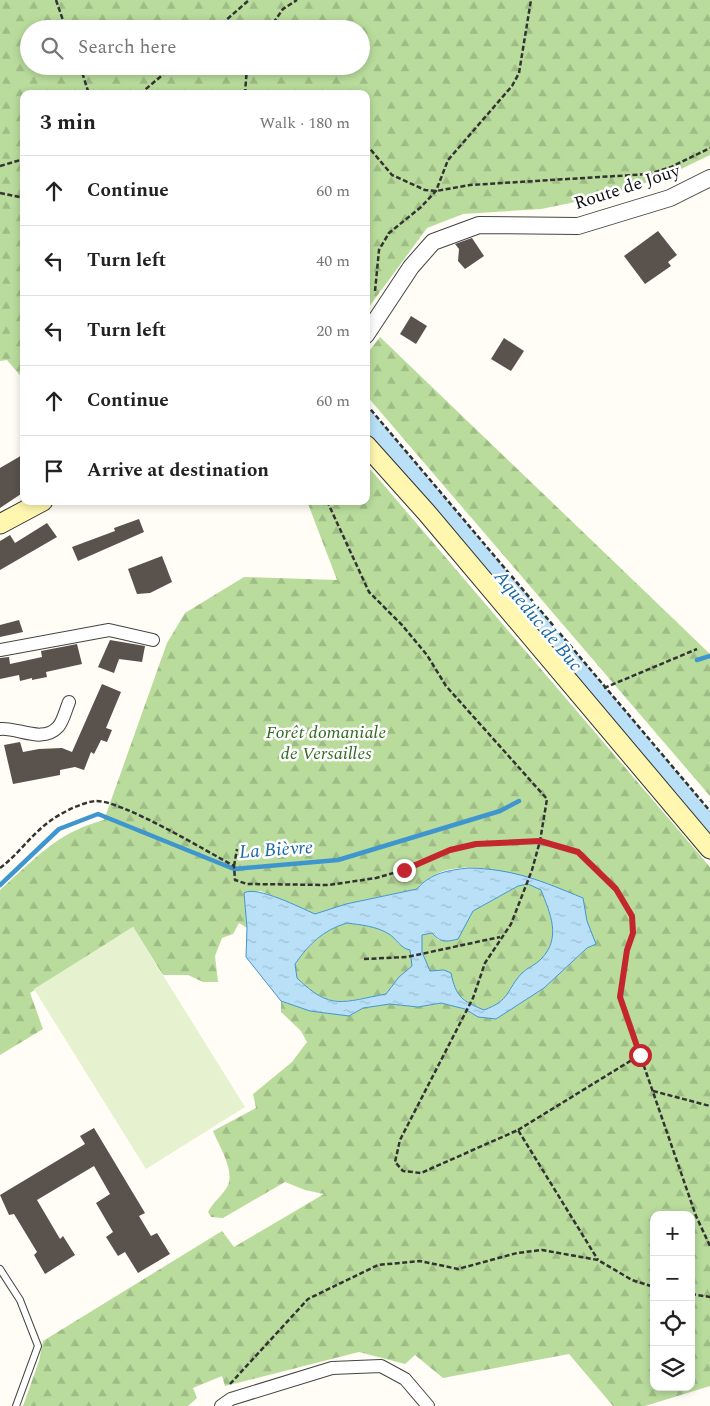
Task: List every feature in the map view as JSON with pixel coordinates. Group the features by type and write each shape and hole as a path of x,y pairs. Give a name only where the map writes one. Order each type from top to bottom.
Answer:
{"main road":[{"path":"370,449 426,512 710,849"},
{"path":"0,524 36,505"}],"street":[{"name":"Route de Jouy","path":"370,329 411,267 433,242 479,224 578,226 670,198 710,178"},
{"path":"0,650 110,630 153,640"},
{"path":"0,729 14,729 33,735 46,734 58,728 70,702"},
{"path":"221,1406 231,1399 332,1368 381,1366 405,1378 428,1406"}],"lane":[{"path":"0,1269 20,1300 38,1346 16,1406"}],"path":[{"path":"56,0 63,20"},
{"path":"226,20 249,0"},
{"path":"275,20 283,9 297,0"},
{"path":"371,297 376,289 379,250 389,233 422,207 436,191 448,160 512,86 519,73 531,0"},
{"path":"83,75 88,90"},
{"path":"145,90 162,75"},
{"path":"245,90 246,75"},
{"path":"370,149 392,174 414,187 436,191 470,184 649,174 671,167 710,148"},
{"path":"0,166 20,160"},
{"path":"0,193 20,197"},
{"path":"370,409 604,688 710,811"},
{"path":"328,505 369,592 402,625 427,655 446,686 547,799 540,841 532,870 511,924 500,937 485,963 473,998 400,1140 395,1162 403,1171 421,1172 518,1130 640,1055"},
{"path":"604,688 697,649"},
{"path":"0,868 12,860 51,820 67,811 96,801 111,803 127,810 234,866"},
{"path":"237,849 234,866 235,880 247,884 328,885 376,878 404,870 450,850 476,844 540,841 578,852 616,889 632,916 633,933 627,950 620,997 696,1216 710,1246"},
{"path":"364,959 426,953 500,937"},
{"path":"653,1091 710,1106"},
{"path":"518,1130 598,1260"},
{"path":"225,1390 308,1299 378,1265 420,1261 458,1268 517,1253 542,1250 598,1260 632,1280 650,1286"},
{"path":"695,1295 710,1297"}],"green space":[{"path":"0,0 710,0 710,155 662,178 595,198 541,209 463,214 427,228 370,306 370,90 20,90 20,375 7,360 0,361"},
{"path":"380,337 710,654 710,796 370,400 370,350"},
{"name":"Forêt domaniale de Versailles","path":"371,470 710,867 710,1386 695,1391 695,1211 650,1211 650,1391 694,1391 645,1406 613,1406 569,1354 443,1378 415,1355 405,1364 359,1352 225,1386 222,1376 193,1388 197,1398 188,1406 23,1406 39,1361 43,1341 222,1231 234,1247 324,1194 305,1190 285,1182 223,1218 211,1217 208,1212 225,1190 229,1181 226,1159 213,1131 256,1108 253,1094 292,1062 307,1042 301,1031 281,1012 281,1001 310,1011 349,1016 363,1008 390,1004 418,1007 441,1003 466,1009 478,1017 496,1019 544,988 587,948 596,944 587,921 583,898 521,876 498,871 475,868 453,869 433,876 417,889 346,904 315,914 261,891 244,893 247,928 239,923 233,934 222,938 215,956 218,982 203,982 188,975 163,975 133,927 30,993 43,1029 0,1055 0,890 36,857 60,839 87,825 104,820 167,643 185,613 244,577 337,580 309,505 370,505"},
{"path":"528,884 541,890 552,925 551,943 541,959 522,973 504,998 484,1010 469,1003 459,995 444,970 430,971 422,952 422,935 432,932 438,940 458,939 473,911 518,886"},
{"path":"347,923 379,929 392,936 403,947 410,949 412,966 399,977 386,994 338,1001 319,995 297,978 295,964 306,950 324,934"},
{"path":"133,927 245,1107 146,1169 34,989"}],"water":[{"path":"469,868 514,873 541,881 583,898 587,921 596,944 587,948 544,988 496,1019 478,1017 465,1009 441,1003 418,1007 390,1004 363,1008 349,1016 310,1011 281,1001 246,957 247,928 244,893 250,891 258,892 315,914 346,904 417,889 434,876 447,871","holes":["528,884 541,890 552,925 551,943 541,959 522,973 504,998 484,1010 470,1004 461,997 455,988 451,973 444,970 430,971 422,952 422,935 432,933 438,939 444,941 458,939 473,911 518,886","347,923 368,926 384,931 410,950 412,966 399,977 386,994 358,1000 328,1000 319,996 297,978 295,964 306,950 324,934"]}],"building":[{"path":"658,231 677,255 668,262 671,266 645,284 624,256"},
{"path":"472,238 484,256 465,269 458,261 459,249 455,244"},
{"path":"411,316 427,326 416,344 400,334"},
{"path":"504,338 524,351 511,371 491,359"},
{"path":"20,456 20,495 0,508 0,468"},
{"path":"139,519 144,532 78,561 72,547 115,531 114,528"},
{"path":"47,523 57,537 0,570 0,541 10,535 15,543"},
{"path":"162,556 172,582 150,593 137,594 128,569"},
{"path":"19,620 23,632 0,637 0,625"},
{"path":"110,640 145,646 142,662 119,659 114,673 98,667"},
{"path":"77,644 82,664 46,672 47,677 32,680 32,678 20,681 19,675 0,679 0,658 9,657 10,664 42,657 41,651"},
{"path":"102,684 121,692 106,728 112,730 107,742 101,740 94,754 91,752 84,770 75,767 60,770 60,775 13,784 4,745 20,742 23,752 62,748 72,752"},
{"path":"94,1128 145,1213 139,1216 151,1236 157,1233 170,1254 138,1273 125,1252 118,1256 106,1237 113,1232 96,1203 110,1194 94,1166 37,1200 60,1239 63,1236 75,1255 45,1274 34,1255 37,1252 14,1214 9,1215 0,1195 85,1144 80,1136"}],"waterway":[{"name":"Aqueduc de Buc","path":"370,422 710,824"},
{"name":"La Bièvre","path":"697,660 710,656"},
{"name":"La Bièvre","path":"0,885 59,829 98,814 234,869 338,860 500,811 519,801"}],"route":[{"path":"404,870 450,850 476,844 540,841 578,852 616,889 632,916 633,933 627,950 620,997 640,1055"}]}
